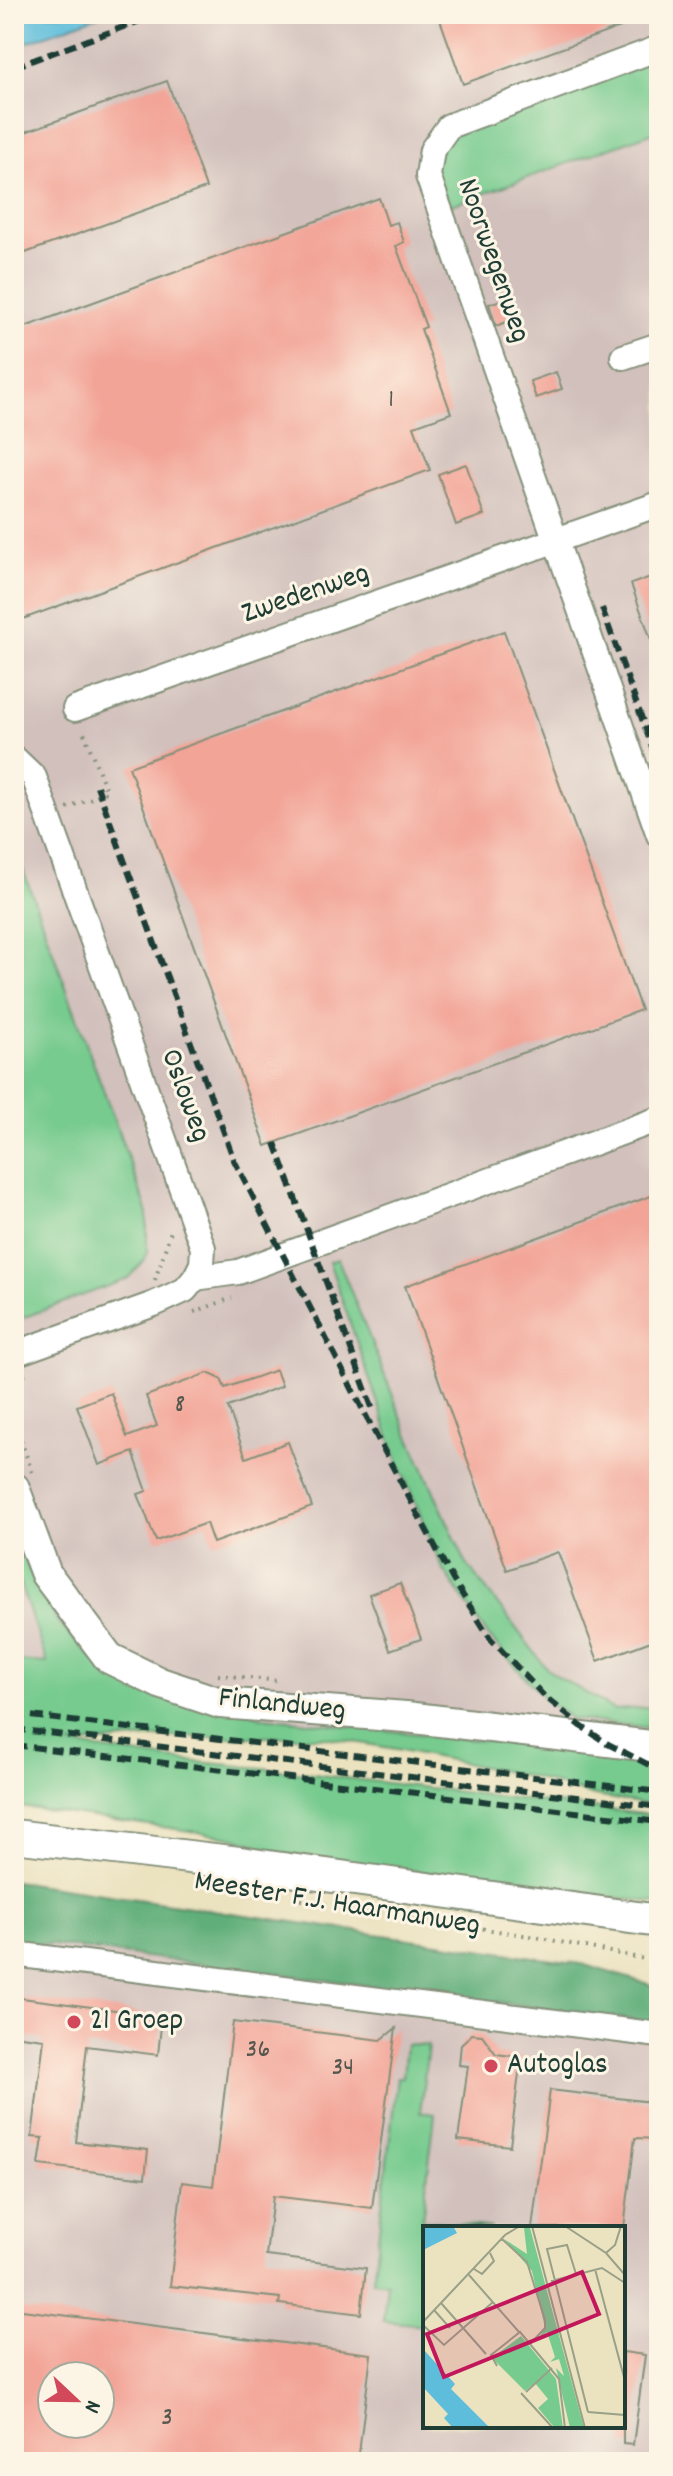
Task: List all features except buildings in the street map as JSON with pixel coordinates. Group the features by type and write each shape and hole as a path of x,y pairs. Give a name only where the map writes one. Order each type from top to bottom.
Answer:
{"main road":[{"name":"Meester F.J. Haarmanweg","path":"14,1836 239,1863 659,1921"}],"street":[{"name":"Noorwegenweg","path":"557,540 428,176 432,150 449,126 659,48"},
{"path":"623,357 659,345"},
{"name":"Zwedenweg","path":"75,709 659,504"},
{"path":"557,540 659,835"},
{"name":"Osloweg","path":"14,758 34,777 36,816 199,1232 203,1256 195,1278"},
{"path":"14,1354 154,1304 185,1290 195,1278 238,1272 659,1119"},
{"name":"Finlandweg","path":"23,1480 46,1574 109,1658 160,1683 220,1703 406,1717 659,1747"},
{"path":"14,1954 659,2035"}],"path":[{"path":"14,803 36,816 107,792 75,709"},
{"path":"154,1304 150,1291 173,1230 168,1215"},
{"path":"14,1417 21,1440 23,1480"},
{"path":"14,1442 21,1440"},
{"path":"216,1674 290,1682"},
{"name":"Meester F.J. Haarmanweg","path":"290,1898 536,1937 659,1962"}],"shaded area":[{"path":"14,14 659,14 659,1780 14,1682"},
{"path":"14,1918 659,2002 659,2462 14,2462"}],"green space":[{"path":"659,57 659,130 444,208 433,168 445,138"},
{"path":"14,845 147,1210 147,1252 144,1261 127,1279 14,1321"},
{"path":"338,1259 409,1436 466,1563 548,1670 614,1710 659,1707 659,1729 571,1719 543,1697 489,1637 443,1569 398,1461 329,1262"},
{"path":"14,1533 27,1566 58,1623 95,1661 262,1717 659,1760 659,1806 595,1796 532,1777 325,1737 161,1737 70,1745 659,1816 659,1903 283,1854 225,1836 14,1806 14,1661 47,1663 14,1566"},
{"path":"14,1881 581,1964 659,1987 659,2023 14,1940"},
{"path":"406,2044 428,2046 420,2112 435,2114 422,2220 474,2226 423,2226 423,2325 383,2321 387,2283 373,2281 397,2077 403,2077"}],"water":[{"path":"14,14 103,14 14,47"}],"railway":[{"path":"14,67 159,14"},
{"path":"602,608 659,766"},
{"path":"97,786 234,1160 453,1580 491,1639 543,1695 608,1744 659,1770"},
{"path":"275,1143 373,1410"},
{"path":"14,1714 659,1792"},
{"path":"14,1729 659,1807"},
{"path":"14,1745 659,1822"}],"place":[{"name":"21 Groep","path":"74,2022"},
{"name":"Autoglas","path":"491,2066"}]}
